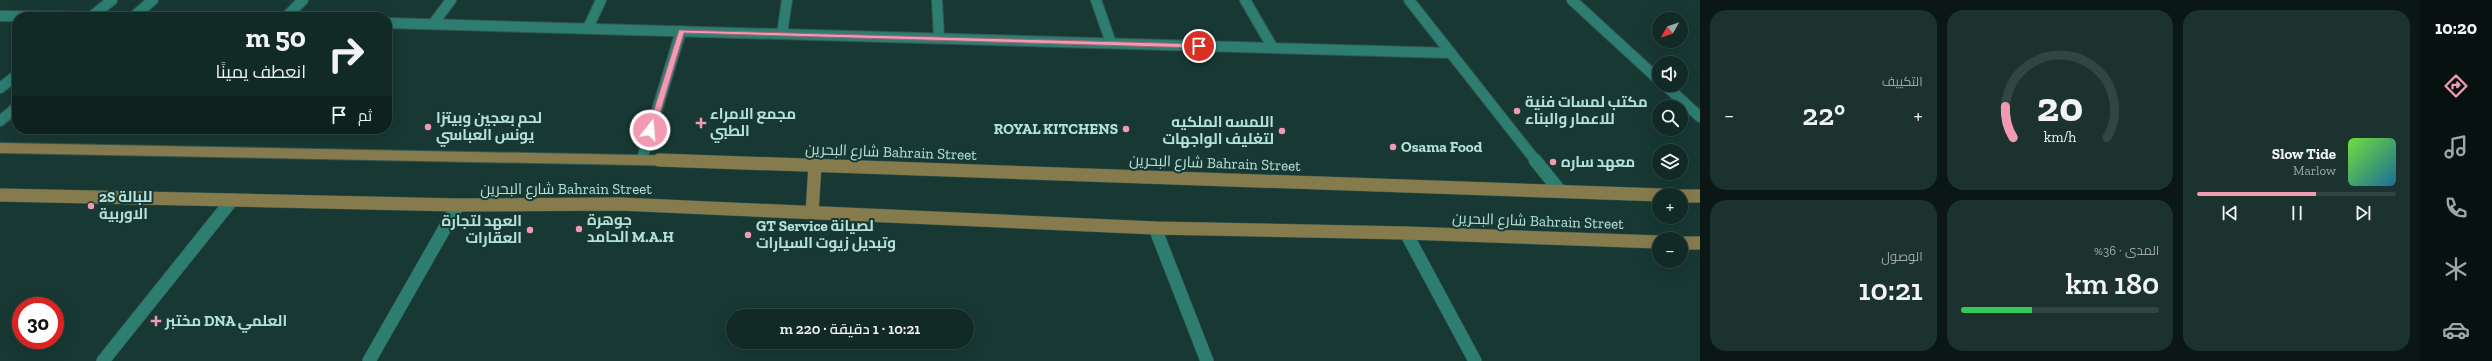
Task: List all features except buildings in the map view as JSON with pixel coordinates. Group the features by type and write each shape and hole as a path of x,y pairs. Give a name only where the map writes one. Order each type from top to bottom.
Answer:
{"main road":[{"name":"شارع البحرين Bahrain Street","path":"0,148 642,159 1652,195"},
{"path":"812,213 815,165"},
{"name":"شارع البحرين Bahrain Street","path":"0,195 458,205 620,204 1155,228 1406,233 1652,242"},
{"path":"1688,196 1700,196"},
{"path":"1688,243 1700,243"}],"street":[{"path":"97,12 112,0"},
{"path":"139,12 153,0"},
{"path":"291,12 303,0"},
{"path":"433,24 451,0"},
{"path":"588,28 601,0"},
{"path":"782,34 787,0"},
{"path":"937,0 939,38"},
{"path":"1096,0 1111,43"},
{"path":"1245,0 1273,48"},
{"path":"1408,0 1560,192"},
{"path":"1572,0 1652,74"},
{"path":"0,16 12,16"},
{"path":"392,23 1451,53"},
{"path":"642,159 681,31"},
{"path":"0,88 12,79"},
{"path":"1673,92 1700,117"},
{"path":"0,121 12,112"},
{"path":"104,361 232,200"},
{"path":"370,361 458,205"},
{"path":"1155,228 1207,361"},
{"path":"1406,233 1476,361"}],"place":[{"name":"مكتب لمسات فنية للاعمار والبناء","path":"1517,111"},
{"name":"مجمع الامراء الطبي","path":"701,123"},
{"name":"لحم بعجين وبيتزا يونس العباسي","path":"428,127"},
{"name":"ROYAL KITCHENS","path":"1126,129"},
{"name":"اللمسه الملكيه لتغليف الواجهات","path":"1282,131"},
{"name":"Osama Food","path":"1393,147"},
{"name":"معهد ساره","path":"1553,162"},
{"name":"2S للبالة الاوربية","path":"91,206"},
{"name":"جوهرة الحامد M.A.H","path":"579,229"},
{"name":"العهد لتجارة العقارات","path":"530,230"},
{"name":"GT Service لصيانة وتبديل زيوت السيارات","path":"748,235"},
{"name":"مختبر DNA العلمي","path":"156,321"}],"route":[{"path":"650,130 681,31 1199,46"}]}
